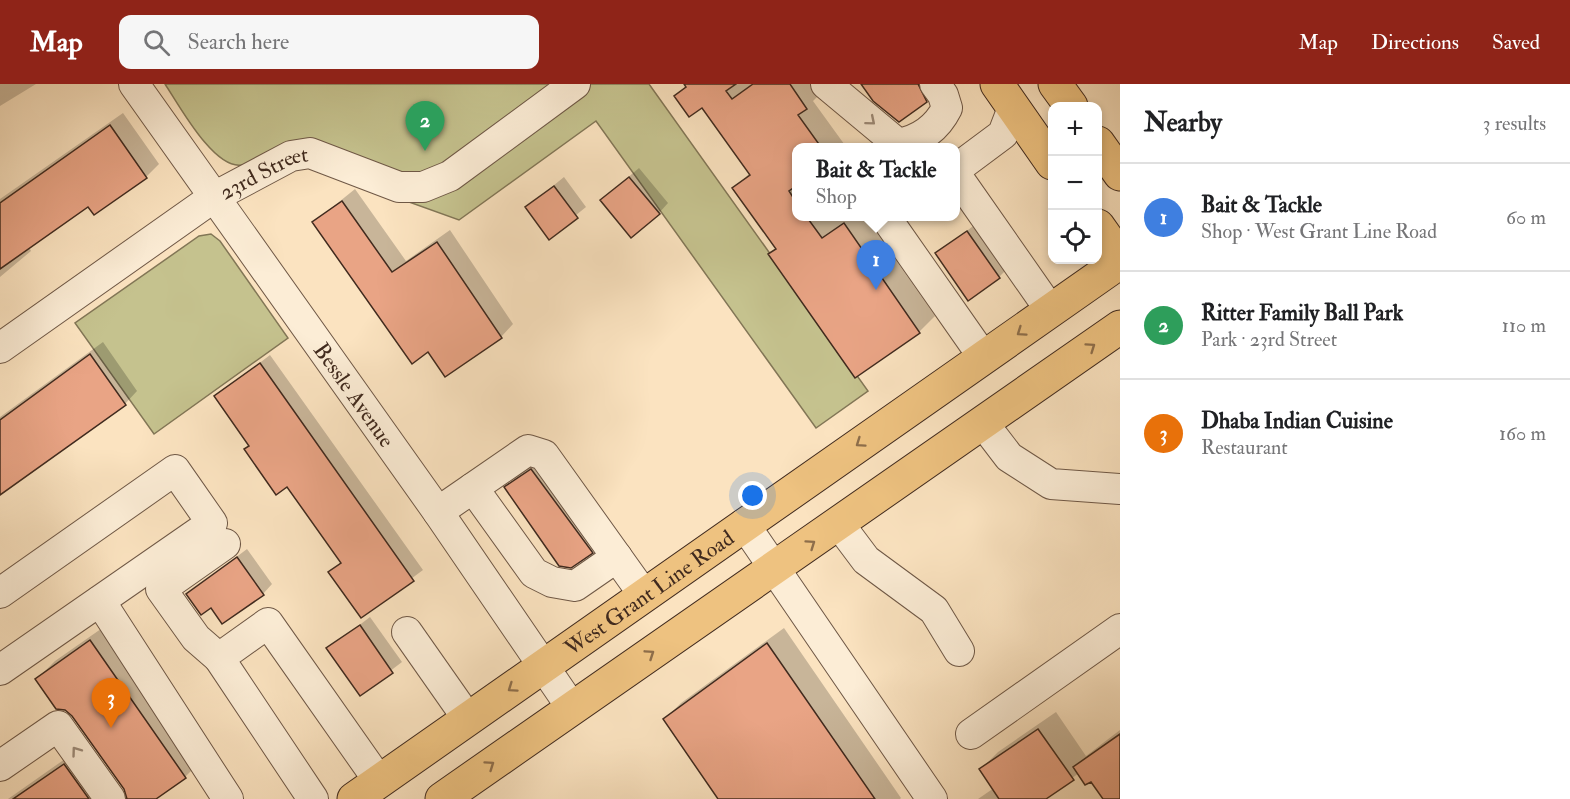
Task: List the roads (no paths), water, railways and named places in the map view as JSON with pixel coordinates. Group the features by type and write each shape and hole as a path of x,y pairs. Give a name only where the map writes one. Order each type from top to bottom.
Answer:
{"main road":[{"path":"1055,84 1068,102"},
{"path":"1005,96 1048,156"},
{"path":"1102,148 1119,169"},
{"path":"1102,232 1120,257"},
{"name":"West Grant Line Road","path":"366,790 1120,262"},
{"path":"442,799 1120,327"}],"street":[{"name":"Bessle Avenue","path":"134,84 438,512 572,708"},
{"name":"23rd Street","path":"0,348 214,197 291,156 310,153 399,187 423,187 450,176 575,84"},
{"path":"826,84 897,143"},
{"path":"906,143 913,142 939,123 947,108 943,95 935,84"},
{"path":"960,166 1003,134 1005,96"},
{"path":"960,181 1051,311"},
{"path":"888,221 984,358"},
{"path":"983,423 1009,458 1051,484 1120,489"},
{"path":"438,512 528,450 544,454 644,595"},
{"path":"0,593 175,470 212,523 0,670"},
{"path":"472,488 534,573 552,582 574,586 617,558"},
{"path":"744,524 932,799"},
{"path":"839,524 866,560 934,610 959,651"},
{"path":"225,544 160,589 196,638 219,658 312,799"},
{"path":"100,601 228,799"},
{"path":"219,658 268,622 366,790"},
{"path":"971,734 1120,629"},
{"path":"407,632 468,718"},
{"path":"0,766 58,726 110,799"}],"place":[{"name":"Ritter Family Ball Park","path":"425,151"},
{"name":"Bait & Tackle","path":"876,290"},
{"name":"Dhaba Indian Cuisine","path":"111,728"}]}
